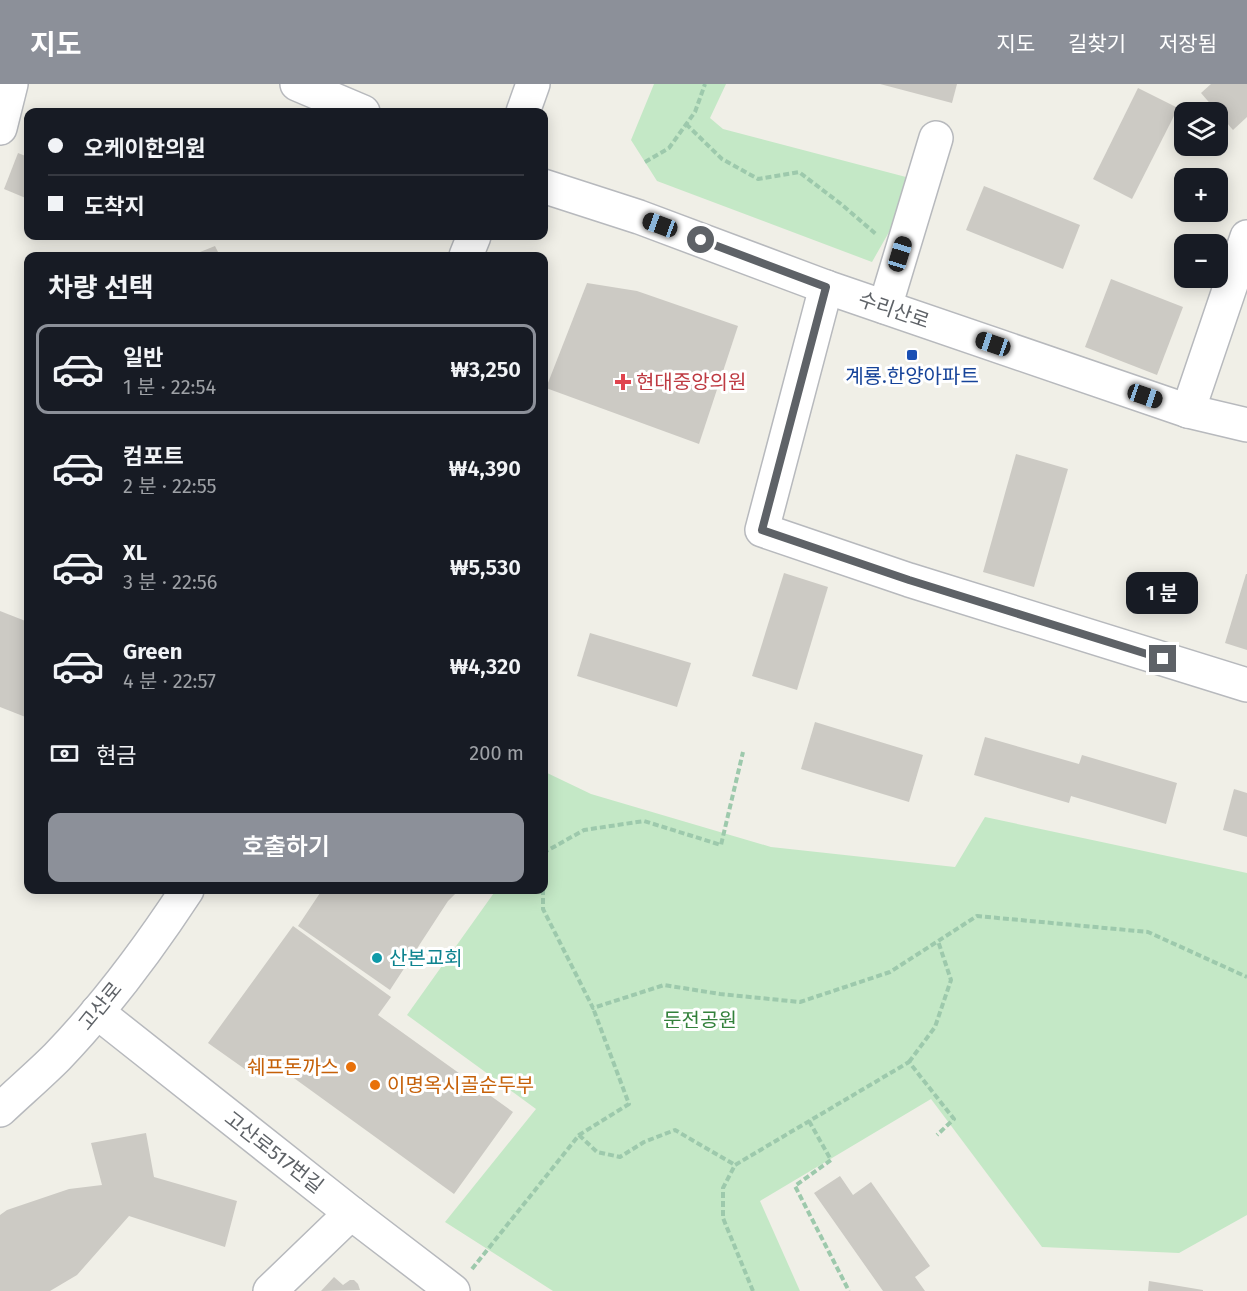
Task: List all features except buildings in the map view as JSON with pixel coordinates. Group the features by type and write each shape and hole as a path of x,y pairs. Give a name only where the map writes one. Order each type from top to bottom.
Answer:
{"street":[{"path":"0,128 11,84"},
{"path":"297,84 354,108"},
{"path":"524,108 533,84"},
{"path":"885,307 936,138"},
{"name":"수리산로","path":"548,188 639,217 826,287 1188,411 1247,425"},
{"path":"1188,411 1247,237"},
{"path":"826,287 762,530 909,580 1247,685"},
{"name":"고산로","path":"0,1110 57,1057 97,1012 184,894"},
{"name":"고산로517번길","path":"97,1012 351,1213 461,1282"},
{"path":"270,1291 351,1213"}],"path":[{"path":"645,162 669,148 695,112 705,84"},
{"path":"686,124 722,159 758,179 799,172 900,254"},
{"path":"548,849 584,830 644,821 721,845 743,753"},
{"path":"461,1282 579,1135 628,1104 594,1008 543,909 543,894"},
{"path":"594,1008 664,985 720,994 800,1002 890,972 977,916 1148,932 1247,976"},
{"path":"753,1291 723,1218 723,1188 735,1165 909,1062 935,1027 951,980 938,941"},
{"path":"909,1062 954,1119 937,1135"},
{"path":"809,1121 831,1160 795,1186 849,1291"},
{"path":"579,1135 597,1152 620,1157 644,1142 675,1130 735,1165"}],"green space":[{"path":"654,84 726,84 710,118 723,129 906,177 893,225 872,262 657,181 631,140"},
{"name":"둔전공원","path":"548,773 591,794 771,847 955,867 985,817 1247,873 1247,1215 1179,1253 1042,1247 931,1099 760,1201 800,1291 553,1291 445,1222 536,1109 407,1015 493,894 548,894"}],"place":[{"name":"계룡.한양아파트","path":"912,355"},
{"name":"현대중앙의원","path":"623,382"},
{"name":"산본교회","path":"377,958"},
{"name":"쉐프돈까스","path":"351,1067"},
{"name":"이명옥시골순두부","path":"375,1085"}],"route":[{"path":"701,240 826,287 762,530 909,580 1163,659"}]}
